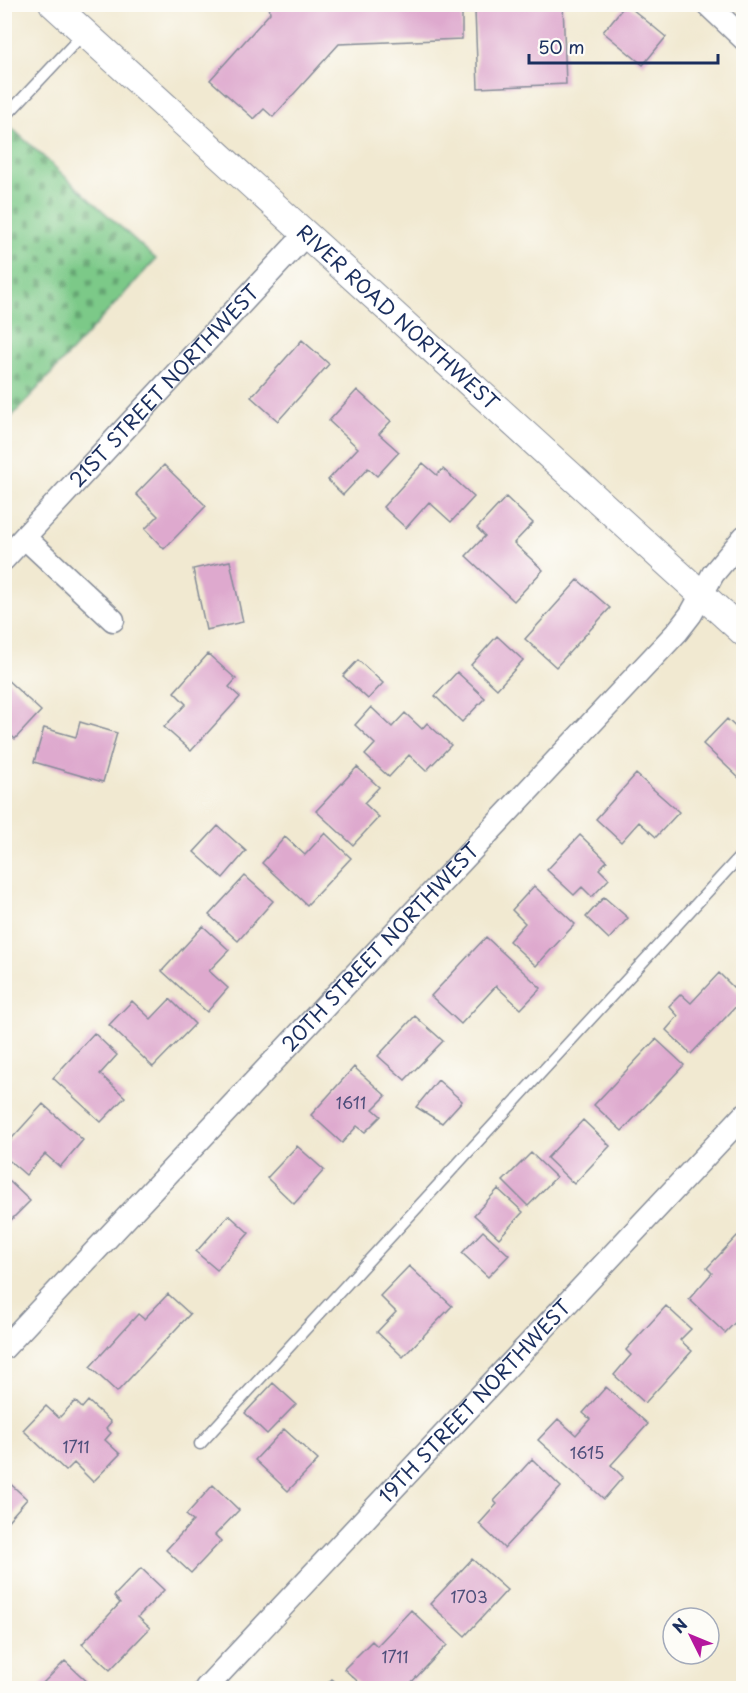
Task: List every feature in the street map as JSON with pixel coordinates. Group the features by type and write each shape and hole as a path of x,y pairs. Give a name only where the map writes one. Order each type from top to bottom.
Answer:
{"street":[{"name":"RIVER ROAD NORTHWEST","path":"53,4 744,633"},
{"path":"707,4 744,39"},
{"name":"21ST STREET NORTHWEST","path":"4,560 305,235"},
{"name":"20TH STREET NORTHWEST","path":"4,1348 677,632 691,614 725,556 744,537"},
{"path":"25,538 113,620"},
{"name":"19TH STREET NORTHWEST","path":"206,1689 744,1115"}],"lane":[{"path":"4,118 84,33"},
{"path":"200,1444 744,852"}],"green space":[{"path":"4,121 156,259 5,424 4,424"}],"building":[{"path":"269,4 563,4 566,84 478,88 475,11 462,12 462,39 339,44 273,117 264,109 254,119 210,80 270,13"},
{"path":"626,4 666,37 643,65 603,32"},
{"path":"302,340 329,364 278,421 251,397"},
{"path":"357,390 391,421 379,434 399,452 377,476 368,468 343,495 328,480 358,448 329,421"},
{"path":"423,463 437,475 443,469 474,497 451,522 429,502 406,528 383,507"},
{"path":"164,465 206,506 164,549 145,529 158,516 136,494"},
{"path":"506,497 533,523 514,543 543,570 514,601 466,556 485,536 477,528"},
{"path":"230,561 243,622 206,630 193,569"},
{"path":"578,580 610,608 556,667 525,639"},
{"path":"497,636 523,660 497,689 471,665"},
{"path":"208,654 236,679 229,687 240,697 191,751 164,727 186,704 174,692"},
{"path":"358,660 383,683 368,699 343,676"},
{"path":"457,672 485,698 462,722 435,696"},
{"path":"4,677 41,711 15,739 4,729"},
{"path":"371,707 392,727 405,713 422,729 427,723 451,745 426,771 409,755 389,777 365,755 375,744 355,725"},
{"path":"727,719 744,735 744,777 741,780 703,744"},
{"path":"80,722 117,733 103,782 34,762 44,728 76,737"},
{"path":"357,767 379,787 364,803 379,817 353,845 316,811"},
{"path":"636,774 679,812 656,837 639,822 621,842 596,819"},
{"path":"218,826 246,851 223,878 194,852"},
{"path":"325,833 351,858 307,905 262,863 285,837 305,855"},
{"path":"580,835 607,861 599,869 609,879 592,897 582,887 574,895 547,870"},
{"path":"245,876 273,901 238,941 209,915"},
{"path":"534,886 575,924 536,966 509,941 525,923 512,910"},
{"path":"604,897 628,918 609,939 586,917"},
{"path":"203,926 229,950 209,971 228,988 207,1012 162,971"},
{"path":"486,937 541,988 521,1009 496,986 461,1024 431,996"},
{"path":"719,973 744,998 691,1054 666,1030 678,1016 669,1006 681,994 691,1003"},
{"path":"170,999 195,1024 153,1067 109,1025 132,1001 151,1019"},
{"path":"415,1016 443,1041 405,1080 378,1056"},
{"path":"94,1033 117,1055 100,1074 125,1097 101,1122 53,1078"},
{"path":"656,1039 684,1065 622,1131 594,1105"},
{"path":"354,1067 386,1096 373,1109 381,1116 365,1132 357,1126 342,1143 311,1115"},
{"path":"438,1080 462,1101 442,1123 416,1107"},
{"path":"43,1104 83,1140 60,1167 45,1154 26,1175 4,1156 4,1147"},
{"path":"583,1120 610,1146 574,1184 547,1158"},
{"path":"297,1146 324,1170 294,1204 267,1178"},
{"path":"531,1153 556,1177 528,1206 503,1181"},
{"path":"7,1179 30,1201 4,1227 4,1181"},
{"path":"498,1189 523,1212 499,1238 474,1215"},
{"path":"229,1215 249,1233 217,1270 196,1252"},
{"path":"483,1231 509,1255 488,1277 462,1253"},
{"path":"737,1236 744,1242 744,1313 725,1333 689,1299 712,1273 707,1268"},
{"path":"409,1266 452,1306 403,1357 377,1332 396,1312 380,1296"},
{"path":"168,1294 190,1314 117,1392 90,1367 138,1314 144,1319"},
{"path":"666,1306 691,1329 680,1340 692,1351 645,1403 614,1375 631,1355 626,1350"},
{"path":"273,1383 296,1404 267,1434 245,1413"},
{"path":"606,1387 648,1424 611,1465 623,1477 604,1499 538,1440 558,1419 576,1435 590,1419 583,1413"},
{"path":"75,1401 82,1408 88,1401 111,1422 106,1428 111,1433 105,1440 120,1454 93,1482 74,1463 66,1471 23,1430 46,1406 59,1418"},
{"path":"284,1429 318,1460 288,1491 255,1460"},
{"path":"532,1459 561,1487 504,1548 479,1524 497,1504 494,1501"},
{"path":"5,1479 27,1499 5,1524"},
{"path":"213,1485 239,1510 215,1535 221,1541 191,1573 166,1550 193,1521 186,1515"},
{"path":"472,1559 507,1590 465,1636 430,1604"},
{"path":"141,1568 164,1590 138,1617 150,1628 110,1670 82,1644 120,1603 114,1596"},
{"path":"411,1610 447,1645 406,1688 365,1688 344,1669 372,1641 377,1646"},
{"path":"65,1661 94,1688 38,1688"},
{"path":"332,1679 343,1688 323,1688"}]}
